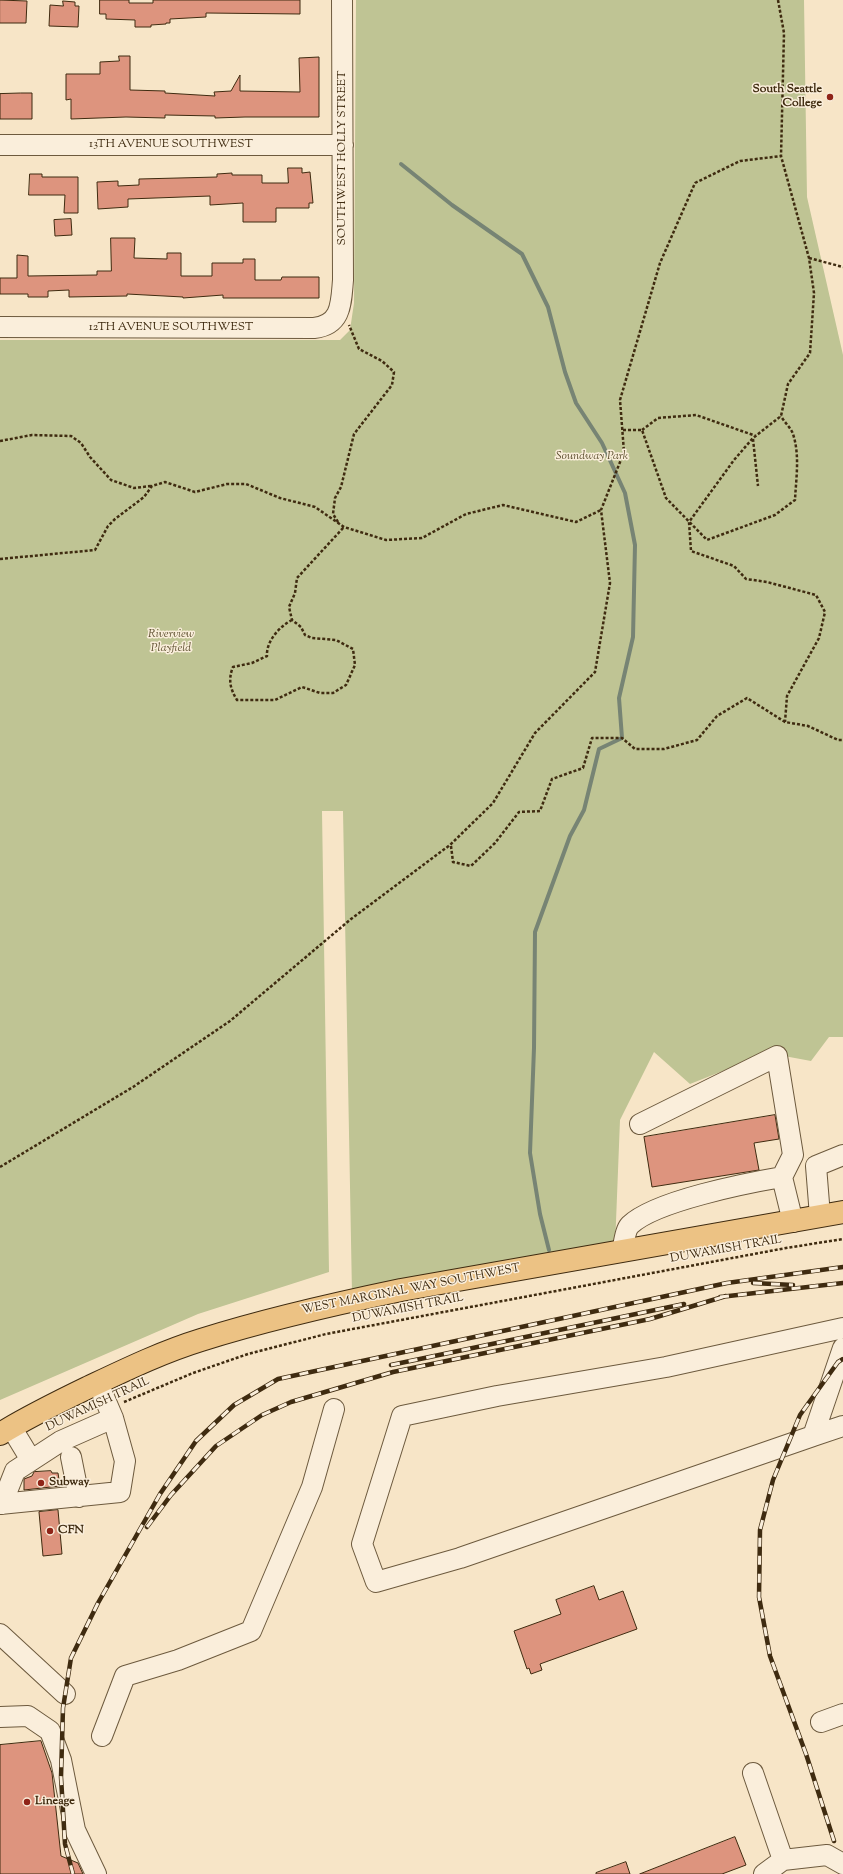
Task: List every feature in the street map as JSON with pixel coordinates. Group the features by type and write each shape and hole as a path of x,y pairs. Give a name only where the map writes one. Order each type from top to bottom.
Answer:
{"main road":[{"name":"WEST MARGINAL WAY SOUTHWEST","path":"5,1430 27,1417 129,1368 199,1340 323,1306 401,1290 843,1212"}],"street":[{"name":"SOUTHWEST HOLLY STREET","path":"337,315 342,297 343,280 342,0"},
{"name":"13TH AVENUE SOUTHWEST","path":"0,145 343,144"},
{"name":"12TH AVENUE SOUTHWEST","path":"0,327 314,328 330,325 337,315"},
{"path":"640,1124 777,1056 793,1155 782,1177 793,1222"},
{"path":"820,1216 816,1166 843,1155"},
{"path":"622,1251 629,1226 647,1214 680,1201 782,1177"},
{"path":"843,1328 666,1367 497,1396 402,1416 362,1544 376,1582 460,1558 843,1426"},
{"path":"813,1436 843,1348"},
{"path":"98,1383 111,1413 124,1461 120,1492 1,1504 15,1471 61,1441 111,1413"},
{"path":"102,1736 125,1676 178,1660 251,1631 312,1487 334,1409"},
{"path":"5,1430 32,1460"},
{"path":"71,1457 79,1497"},
{"path":"0,1634 65,1694"},
{"path":"821,1722 843,1714"},
{"path":"0,1717 28,1716 50,1731 61,1760 76,1830 96,1874"},
{"path":"753,1773 783,1860"},
{"path":"764,1874 783,1860 827,1855 843,1864"}],"path":[{"path":"778,0 784,33 781,156 809,258 814,293 810,353 788,384 781,416 753,438 734,460 689,522 691,551 734,566 746,579 767,582 816,595 825,612 818,638 787,696 784,722"},
{"path":"0,1167 133,1087 230,1021 352,919 450,845 493,803 534,733 596,672 610,583 601,510 624,452 620,400 660,263 695,183 740,161 781,156"},
{"path":"809,258 843,267"},
{"path":"337,315 348,315 348,322 359,349 382,361 394,372 392,385 354,434 341,487 335,498 333,514 340,524"},
{"path":"622,430 642,430 658,418 696,415 756,436"},
{"path":"642,430 666,498 706,540 775,515 795,500 797,464 796,448 793,433 781,416"},
{"path":"0,441 32,435 71,436 81,443 90,457 111,480 134,488 152,486 165,482 195,492 227,484 246,484 280,498 315,507 344,527 386,540 422,538 466,514 503,505 576,522 601,510"},
{"path":"753,438 758,486"},
{"path":"0,559 95,550 108,526 144,497 152,486"},
{"path":"292,620 283,624 266,648 267,656 252,664 233,667 231,673 231,691 237,700 275,700 302,687 320,693 333,693 346,685 354,665 353,649 336,640 312,638 305,635 301,627 292,620 289,607 297,578 344,527"},
{"path":"450,845 453,862 471,866 495,843 519,812 540,811 552,779 583,768 592,738 622,738 635,749 664,749 697,740 717,716 747,698 784,722 808,726 838,740 843,740"},
{"name":"DUWAMISH TRAIL","path":"111,1413 193,1373 255,1352 326,1334 786,1248 843,1239"}],"green space":[{"name":"Soundway Park","path":"356,0 804,0 807,197 843,355 843,1037 829,1037 811,1061 768,1053 690,1084 654,1052 620,1120 615,1247 352,1294 343,811 322,811 329,1272 198,1314 0,1400 0,340 340,340 350,330 354,303"}],"building":[{"path":"0,0 27,1 26,23 0,23"},
{"path":"100,0 129,0 129,3 153,3 153,0 300,0 300,14 206,13 206,17 170,19 170,23 166,24 151,25 151,27 135,27 135,20 106,19 106,14 100,14"},
{"path":"63,1 75,2 75,6 79,6 78,27 49,26 50,5 63,6"},
{"path":"119,56 130,56 130,90 165,91 165,93 215,96 214,92 231,91 240,75 240,91 300,92 299,58 319,57 319,117 215,118 215,116 165,115 165,118 126,117 71,119 71,99 66,100 66,74 100,74 100,62 119,61"},
{"path":"32,93 32,119 0,119 0,94"},
{"path":"288,168 302,168 302,173 310,172 313,203 309,203 309,208 276,208 276,222 243,222 243,203 210,205 210,196 128,199 128,207 98,209 97,182 118,181 118,186 139,185 139,179 217,177 217,174 232,173 232,175 262,175 262,183 288,183"},
{"path":"30,174 42,174 42,177 78,177 78,213 64,213 65,195 29,195"},
{"path":"71,219 72,235 55,236 54,220"},
{"path":"111,238 135,238 134,258 167,259 167,253 181,253 181,276 212,276 212,263 243,263 243,259 255,259 255,280 281,280 282,277 319,277 319,298 223,298 223,295 183,298 127,294 127,296 69,297 69,290 48,291 48,297 28,297 28,294 0,294 0,278 17,278 17,255 28,256 28,276 97,275 97,271 111,271"},
{"path":"775,1115 779,1139 754,1143 759,1170 652,1187 644,1137"},
{"name":"Subway","path":"51,1471 52,1473 58,1473 60,1486 24,1490 24,1479 32,1476 34,1472"},
{"name":"CFN","path":"58,1510 62,1554 43,1556 39,1512"},
{"path":"594,1586 599,1600 623,1591 637,1629 540,1664 542,1670 531,1674 529,1668 527,1669 514,1631 561,1614 556,1600"},
{"name":"Lineage","path":"41,1741 52,1773 61,1856 78,1863 83,1874 0,1874 0,1745"},
{"path":"735,1837 746,1865 722,1874 640,1874"},
{"path":"626,1862 630,1874 596,1874 596,1873"}],"waterway":[{"path":"401,164 452,205 522,254 548,307 565,372 576,403 602,443 625,493 635,545 633,637 619,698 622,738 599,749 584,810 570,836 535,932 534,1048 530,1153 540,1214 549,1250"}],"railway":[{"path":"73,1874 65,1844 61,1777 63,1708 71,1658 98,1603 160,1494 196,1441 234,1405 278,1379 727,1283 843,1267"},
{"path":"753,1283 793,1285"},
{"path":"720,1297 843,1283"},
{"path":"147,1527 171,1495 216,1446 262,1415 291,1402 393,1372 650,1319 726,1296"},
{"path":"391,1365 684,1304"},
{"path":"834,1841 806,1754 770,1656 759,1597 760,1530 773,1480 800,1415 838,1362 843,1359"}],"place":[{"name":"South Seattle College","path":"830,97"},
{"name":"Subway","path":"41,1483"},
{"name":"CFN","path":"50,1531"},
{"name":"Lineage","path":"27,1802"}],"park label":[{"name":"Riverview Playfield","path":"171,642"}]}
